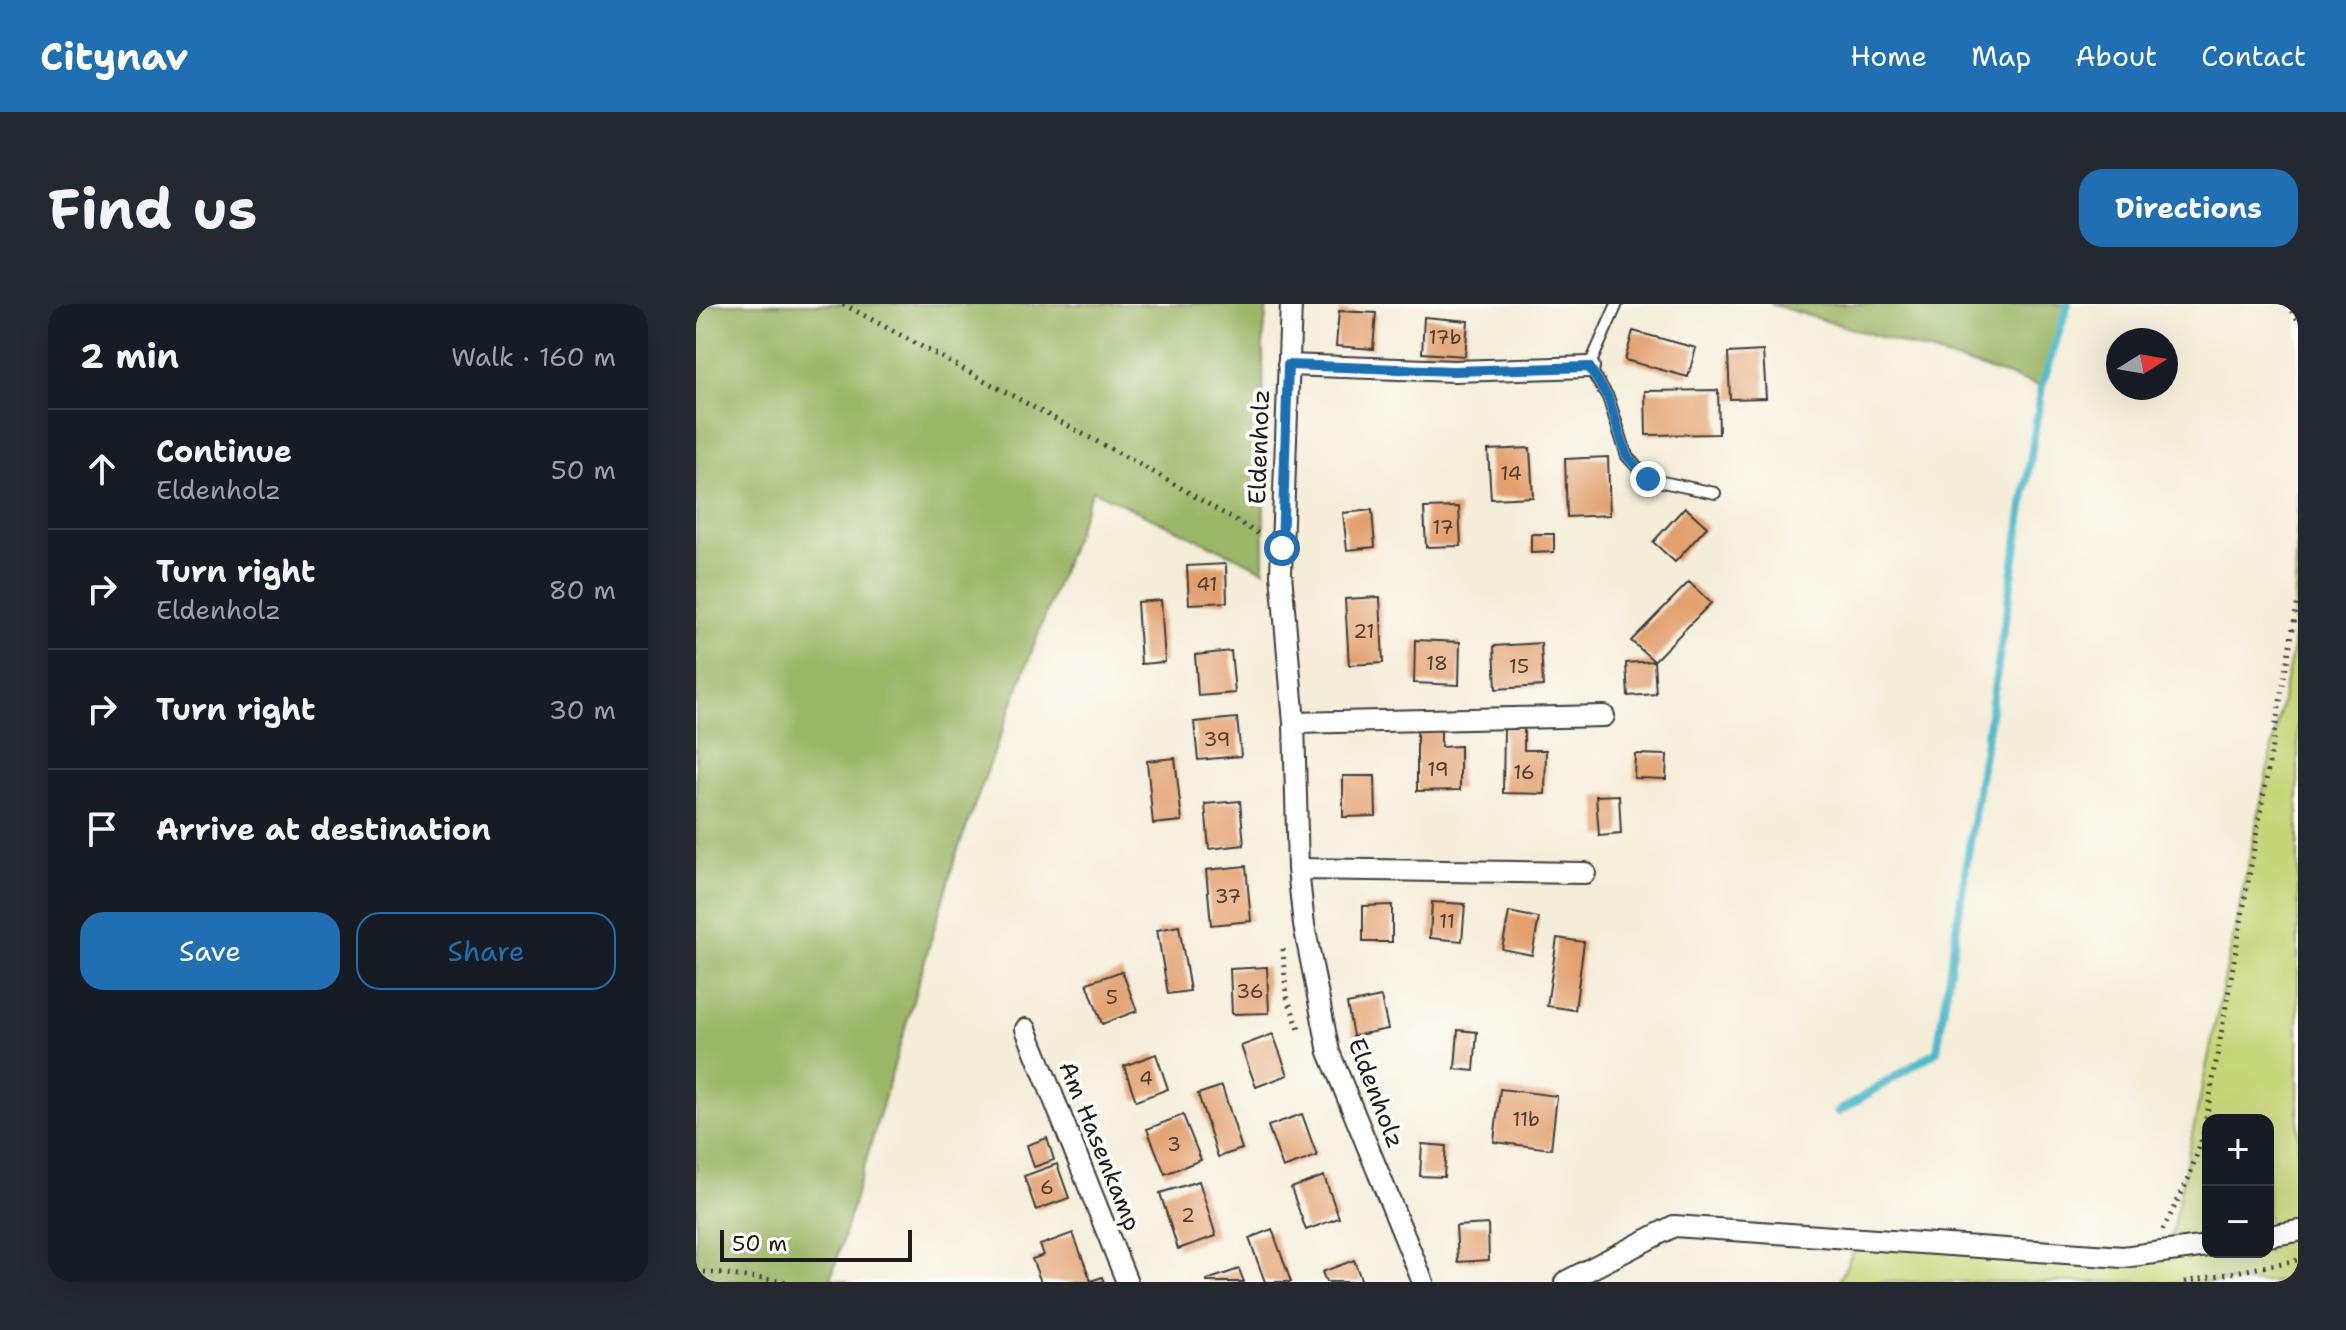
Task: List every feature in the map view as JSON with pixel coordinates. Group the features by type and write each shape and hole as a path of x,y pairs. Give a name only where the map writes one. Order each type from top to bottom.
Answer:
{"street":[{"name":"Eldenholz","path":"1291,304 1282,548 1294,723 1298,869 1304,925 1329,1052 1423,1282"},
{"name":"Eldenholz","path":"1288,365 1454,371 1589,367"},
{"path":"1294,723 1604,716"},
{"path":"1298,869 1585,873"},
{"name":"Am Hasenkamp","path":"1026,1029 1127,1282"},
{"path":"1565,1282 1674,1226 2123,1257 2202,1247"},
{"path":"2274,1235 2298,1231"}],"lane":[{"path":"1617,304 1589,367 1608,397 1627,456 1648,479 1715,493"}],"path":[{"path":"843,304 1157,474 1282,548"},
{"path":"2287,304 2298,320"},
{"path":"2154,1254 2188,1180 2203,1136 2298,600"},
{"path":"2185,1282 2298,1260"},
{"path":"696,1271 789,1282"}],"green space":[{"path":"696,304 1267,304 1263,345 1264,570 1092,490 956,855 831,1279 849,1282 696,1282"},
{"path":"1770,304 2068,304 2042,386"},
{"path":"2298,491 2298,1282 1839,1282 1858,1240 2168,1252 2293,647"}],"building":[{"path":"1339,311 1376,313 1373,349 1336,346"},
{"path":"1424,317 1468,321 1465,356 1422,353"},
{"path":"1633,331 1696,348 1688,377 1625,360"},
{"path":"1763,351 1766,398 1730,399 1728,353"},
{"path":"1718,390 1719,434 1646,435 1645,391"},
{"path":"1530,448 1533,497 1491,499 1488,450"},
{"path":"1608,457 1610,515 1567,517 1565,459"},
{"path":"1459,507 1461,546 1426,547 1424,508"},
{"path":"1685,507 1707,527 1675,562 1653,542"},
{"path":"1372,510 1375,547 1347,550 1343,513"},
{"path":"1531,534 1554,534 1554,552 1531,553"},
{"path":"1226,564 1227,602 1189,604 1187,566"},
{"path":"1689,582 1711,603 1654,661 1631,641"},
{"path":"1380,597 1383,663 1349,665 1345,599"},
{"path":"1161,600 1165,662 1141,664 1137,602"},
{"path":"1415,640 1460,642 1459,685 1414,683"},
{"path":"1541,643 1543,686 1496,689 1494,646"},
{"path":"1231,651 1235,693 1198,696 1195,655"},
{"path":"1654,661 1656,694 1628,696 1626,663"},
{"path":"1237,718 1241,756 1198,760 1194,722"},
{"path":"1504,727 1524,728 1524,750 1546,750 1545,794 1503,793"},
{"path":"1417,730 1441,730 1441,747 1460,746 1460,790 1417,791"},
{"path":"1635,754 1667,755 1666,779 1634,778"},
{"path":"1175,758 1182,821 1153,824 1147,761"},
{"path":"1343,776 1375,776 1376,816 1343,817"},
{"path":"1619,795 1621,834 1599,836 1596,796"},
{"path":"1240,801 1244,845 1209,849 1205,804"},
{"path":"1246,866 1251,921 1211,925 1206,870"},
{"path":"1432,902 1465,904 1462,941 1430,938"},
{"path":"1392,905 1392,942 1363,942 1363,906"},
{"path":"1509,912 1539,918 1532,955 1502,949"},
{"path":"1179,926 1190,991 1168,994 1157,930"},
{"path":"1557,938 1584,942 1575,1010 1547,1006"},
{"path":"1267,967 1269,1013 1232,1014 1230,969"},
{"path":"1122,971 1137,1011 1102,1024 1087,983"},
{"path":"1381,997 1388,1029 1353,1036 1347,1004"},
{"path":"1458,1030 1477,1032 1474,1071 1455,1069"},
{"path":"1273,1034 1288,1075 1256,1087 1241,1046"},
{"path":"1156,1054 1168,1089 1136,1101 1124,1066"},
{"path":"1222,1086 1242,1149 1218,1157 1198,1094"},
{"path":"1500,1089 1557,1096 1551,1149 1494,1142"},
{"path":"1302,1114 1317,1156 1283,1168 1268,1126"},
{"path":"1183,1115 1201,1160 1165,1174 1147,1129"},
{"path":"1047,1138 1054,1160 1034,1167 1027,1145"},
{"path":"1422,1144 1446,1146 1444,1177 1420,1176"},
{"path":"1057,1164 1069,1198 1036,1210 1024,1176"},
{"path":"1324,1176 1339,1218 1306,1230 1291,1188"},
{"path":"1199,1181 1216,1236 1178,1249 1160,1193"},
{"path":"1488,1224 1489,1260 1458,1262 1456,1226"},
{"path":"1272,1229 1291,1282 1265,1282 1249,1238"},
{"path":"1073,1233 1091,1281 1102,1277 1104,1282 1041,1282 1032,1259 1044,1255 1040,1245"},
{"path":"1354,1260 1362,1282 1326,1282 1322,1272"},
{"path":"1239,1269 1244,1282 1207,1282 1207,1280"}],"waterway":[{"path":"1838,1112 1937,1051 2042,386 2068,304"}],"route":[{"path":"1282,548 1288,365 1454,371 1540,371 1589,367 1608,397 1627,456 1648,479"}]}
